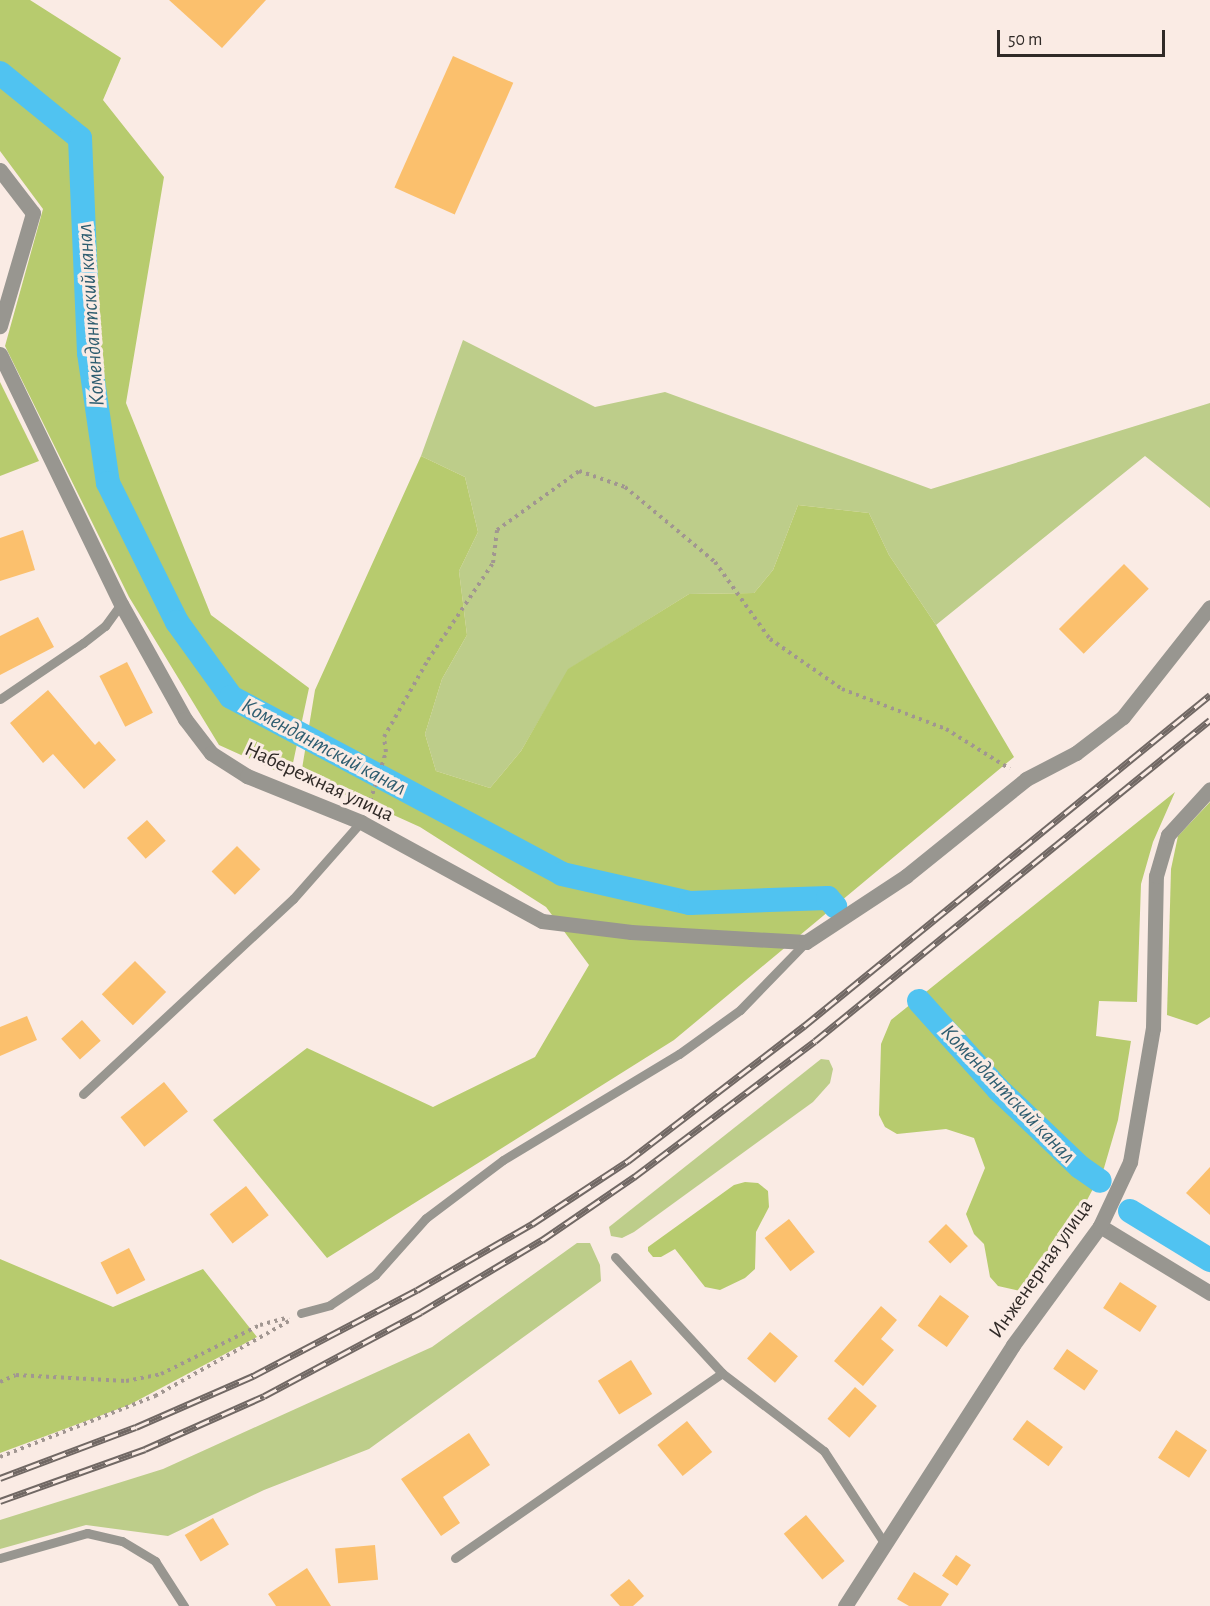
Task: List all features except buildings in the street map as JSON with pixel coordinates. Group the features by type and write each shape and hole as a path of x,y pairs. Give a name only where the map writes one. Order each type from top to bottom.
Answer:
{"street":[{"path":"0,170 33,213 0,326"},
{"name":"Набережная улица","path":"0,354 121,604 185,719 211,753 247,776 361,822 542,921 631,932 806,942"},
{"path":"806,942 906,876 1026,779 1076,753 1123,717 1210,607"},
{"name":"Инженерная улица","path":"845,1606 883,1541 1013,1345 1100,1226 1130,1162 1153,1028 1156,876 1168,835 1210,789"},
{"path":"1100,1226 1210,1293"}],"lane":[{"path":"0,699 105,626 121,604"},
{"path":"83,1094 293,899 361,822"},
{"path":"301,1313 330,1305 375,1275 426,1218 502,1160 680,1054 722,1022 806,942"},
{"path":"615,1257 722,1373 824,1451 883,1541"},
{"path":"455,1558 722,1373"},
{"path":"0,1558 87,1533 122,1541 156,1561 184,1606"}],"path":[{"path":"361,822 377,788 386,752 384,737 428,660 493,563 497,530 579,471 625,487 715,562 770,639 842,689 946,729 1026,779"},
{"path":"0,1382 16,1376 126,1380 160,1374 260,1325 301,1313"},
{"path":"0,1457 155,1396 301,1313"}],"green space":[{"path":"0,0 30,0 121,58 103,100 164,177 126,403 211,615 309,688 290,777 219,745 129,597 5,346 43,209 0,151"},
{"path":"463,340 595,407 665,392 931,489 1210,403 1210,508 1145,456 936,625 889,555 869,513 798,505 773,570 754,593 689,594 569,669 521,751 490,788 436,771 425,734 442,679 467,635 459,571 478,532 465,477 421,456"},
{"path":"0,382 39,461 0,476"},
{"path":"421,456 465,477 478,532 459,571 467,635 442,679 425,734 436,771 490,788 521,751 568,669 689,594 754,593 773,570 798,505 869,513 889,555 936,625 1014,757 674,1040 327,1258 213,1120 307,1048 433,1107 535,1057 589,965 546,907 420,827 356,798 300,781 315,690"},
{"path":"1175,792 1153,842 1141,884 1137,1002 1099,1001 1096,1036 1131,1041 1118,1120 1104,1168 1086,1202 1020,1291 998,1286 990,1277 984,1244 974,1234 966,1214 985,1168 974,1138 946,1129 897,1134 885,1127 879,1115 881,1044 891,1020"},
{"path":"1210,802 1210,1017 1197,1025 1167,1015 1171,869 1178,836"},
{"path":"821,1059 829,1060 833,1069 830,1083 813,1102 634,1232 622,1238 611,1236 609,1227"},
{"path":"745,1182 758,1183 768,1191 769,1207 756,1232 755,1269 745,1278 720,1290 705,1287 675,1249 661,1257 653,1257 648,1251 648,1247 734,1185"},
{"path":"577,1243 590,1243 600,1265 601,1281 369,1449 264,1490 168,1536 86,1525 0,1549 0,1520 163,1469 432,1347"},
{"path":"0,1259 113,1307 203,1269 257,1337 129,1405 0,1453"}],"waterway":[{"name":"Комендантский канал","path":"0,73 80,138 89,353 108,483 177,622 231,697 562,874 690,903 828,898 835,906"},
{"name":"Комендантский канал","path":"919,1001 998,1089 1080,1167 1100,1181"},
{"name":"Комендантский канал","path":"1130,1211 1210,1260"}],"railway":[{"path":"0,1478 136,1427 253,1376 417,1290 532,1224 628,1161 804,1026 1210,695"},
{"path":"0,1501 145,1449 264,1396 421,1312 542,1240 634,1177 815,1041 1210,720"}]}
